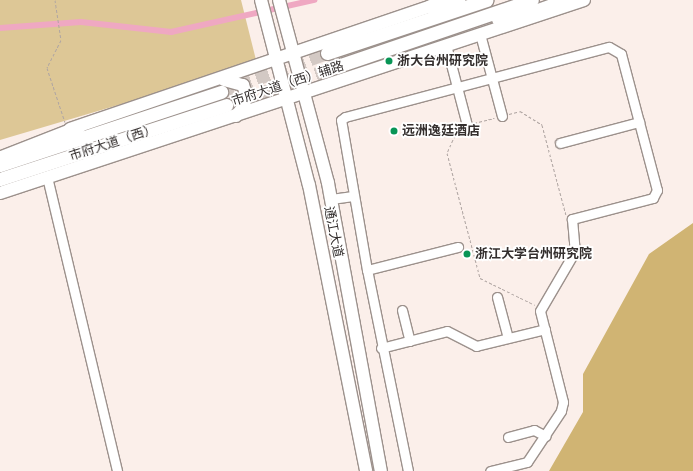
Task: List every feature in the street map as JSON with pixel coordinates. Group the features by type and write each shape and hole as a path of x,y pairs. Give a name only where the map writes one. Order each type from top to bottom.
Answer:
{"highway":[{"path":"430,6 458,0"},
{"path":"327,53 486,0"},
{"path":"332,68 532,0"},
{"path":"447,29 518,15"},
{"name":"市府大道（西）","path":"0,165 221,86"},
{"name":"市府大道（西）","path":"0,179 226,106"},
{"path":"0,157 72,128"}],"main road":[{"name":"市府大道（西）辅路","path":"0,151 72,128 221,86 277,59 449,0"},
{"name":"市府大道（西）辅路","path":"0,193 48,180 236,116 288,100 446,45 584,0"},
{"path":"262,4 268,13 276,13 279,2"},
{"name":"通江大道","path":"279,2 305,94 331,199 381,471"},
{"name":"通江大道","path":"262,4 309,185 366,471"},
{"path":"481,34 518,15"},
{"path":"221,86 243,85 246,99 236,116"}],"street":[{"path":"518,15 560,0"},
{"path":"481,34 502,116"},
{"path":"446,45 467,125"},
{"path":"408,471 381,348 353,196 341,120 457,87 609,47 621,54 657,190 653,198 571,222 575,251 542,307 544,329 563,402 546,436 527,462 490,471"},
{"path":"560,143 639,122"},
{"path":"48,180 117,471"},
{"path":"331,199 353,196"},
{"path":"367,270 458,247"},
{"path":"497,297 508,338"},
{"path":"402,310 410,341"},
{"path":"381,348 447,331 476,346 544,329"},
{"path":"508,437 534,430 546,436"}],"path":[{"path":"55,0 59,37 47,68 72,128"},
{"path":"542,307 480,278 447,153 458,127 520,111 542,126 564,213 571,222"}],"shaded area":[{"path":"0,0 241,0 257,64 0,140"},
{"path":"693,223 693,471 549,471 583,412 583,374 649,254"}],"waterway":[{"path":"0,28 81,22 171,32 314,0"}],"tunnel":[{"path":"221,92 327,53"},
{"path":"226,105 332,68"}],"place":[{"name":"浙大台州研究院","path":"389,61"},
{"name":"远洲逸廷酒店","path":"394,131"},
{"name":"浙江大学台州研究院","path":"467,254"}]}
